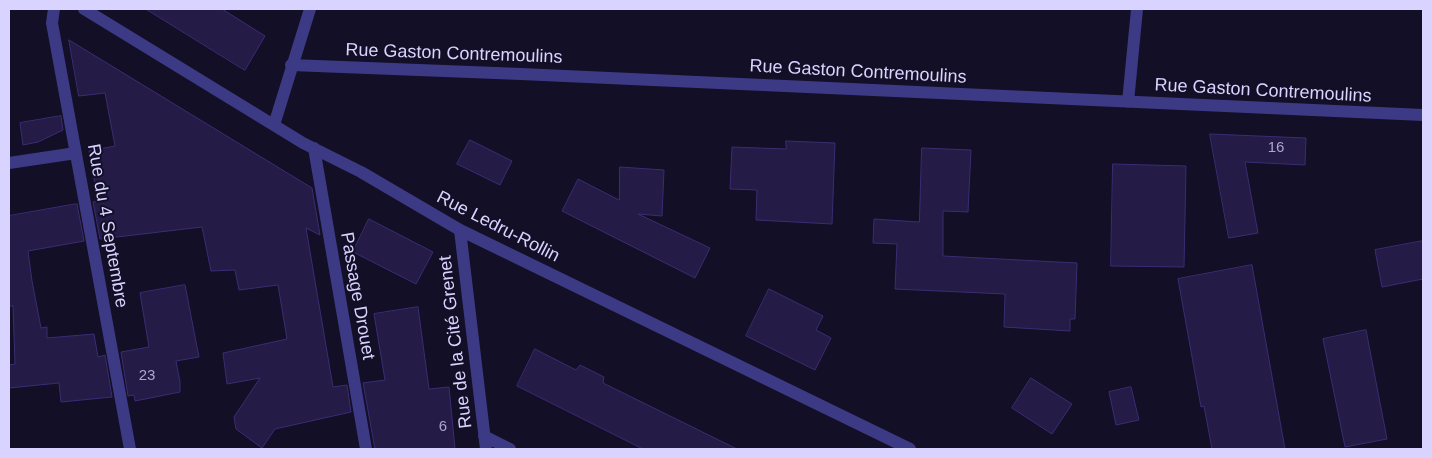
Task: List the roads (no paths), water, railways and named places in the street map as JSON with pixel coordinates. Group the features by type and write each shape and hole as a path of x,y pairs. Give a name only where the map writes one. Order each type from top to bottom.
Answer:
{"street":[{"name":"Rue du 4 Septembre","path":"54,9 52,23 130,449"},
{"name":"Rue Ledru-Rollin","path":"84,9 314,148 361,172 460,230 910,449"},
{"path":"274,124 310,9"},
{"path":"1128,102 1137,9"},
{"name":"Rue Gaston Contremoulins","path":"292,65 1423,115"},
{"name":"Passage Drouet","path":"314,148 366,449"},
{"path":"9,163 76,153"},
{"name":"Rue de la Cité Grenet","path":"460,230 486,449"},
{"path":"484,436 510,449"}]}
